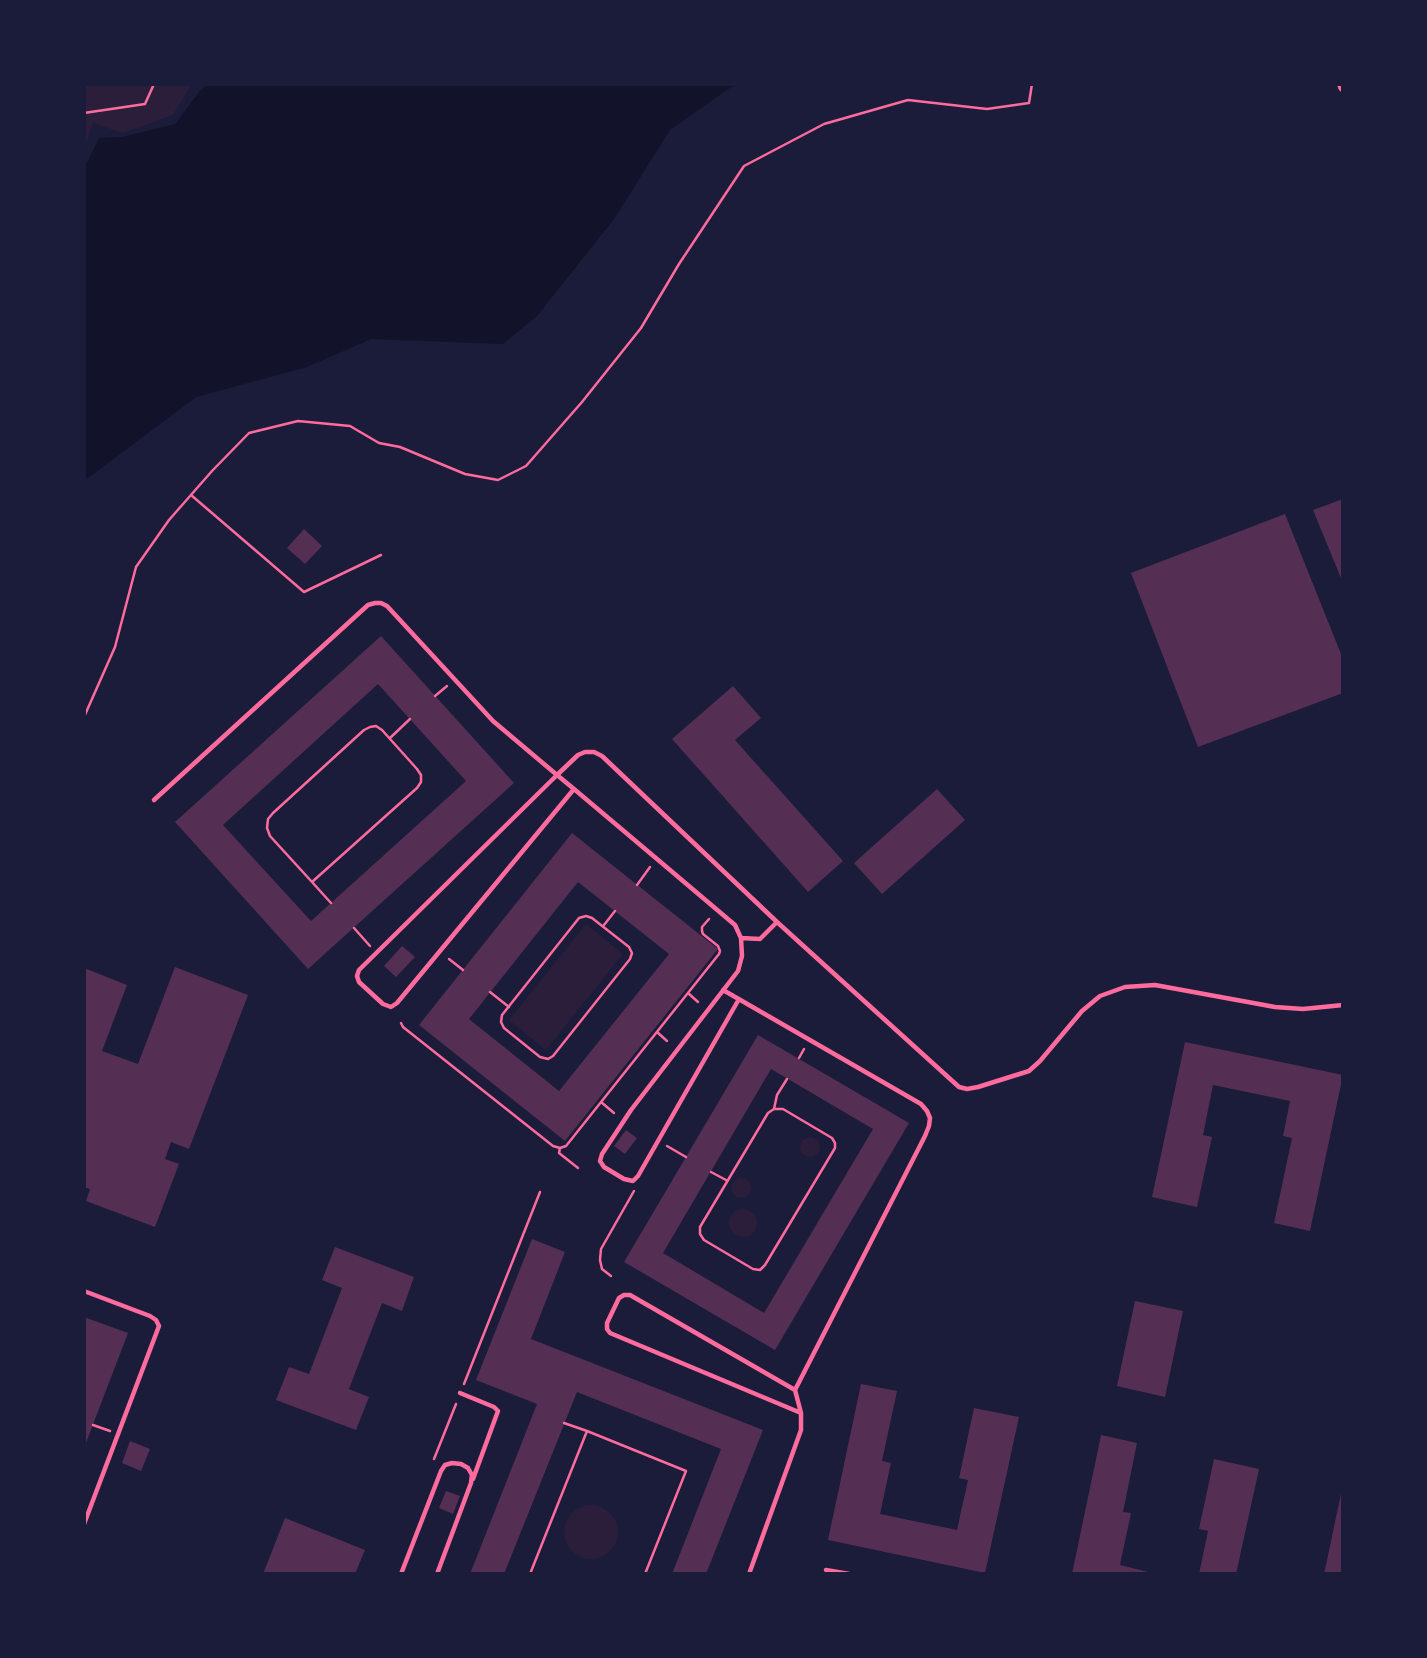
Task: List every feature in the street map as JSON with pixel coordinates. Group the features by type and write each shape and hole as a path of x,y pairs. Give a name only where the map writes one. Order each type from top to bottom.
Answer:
{"lane":[{"path":"154,800 369,605 374,603 387,606 493,721 735,925 741,938 742,956 737,971 631,1110 602,1154 600,1161 604,1167 624,1179 633,1181 638,1175 739,999"},
{"path":"574,789 397,1003 391,1007 383,1004 359,982 359,970 557,775 578,755 594,752 602,756 777,922 959,1087 967,1089 1029,1071 1082,1011 1100,996 1125,987 1155,985 1275,1007 1303,1009 1343,1005"},
{"path":"741,938 760,939 777,922"},
{"path":"723,990 921,1104 930,1118 925,1136 795,1390"},
{"path":"84,1291 149,1316 159,1326 84,1524"},
{"path":"749,1574 801,1430 802,1413 795,1390 630,1295 619,1298 607,1323 610,1333 802,1413"},
{"path":"437,1574 498,1411 460,1393"},
{"path":"401,1574 445,1465 461,1464 468,1468 472,1475 471,1483"},
{"path":"826,1570 849,1574"}],"path":[{"path":"84,113 145,104 153,84"},
{"path":"84,717 115,647 135,568 169,520 249,433 298,421 349,426 379,443 400,447 465,474 498,480 526,466 641,328 679,264 744,166 824,124 908,100 987,109 1029,103 1032,84"},
{"path":"191,495 304,592 381,555"},
{"path":"435,696 454,679"},
{"path":"390,738 410,719"},
{"path":"312,883 421,782 417,769 376,726 364,730 268,819 270,836 312,883 331,903"},
{"path":"637,884 657,859"},
{"path":"603,926 615,911"},
{"path":"579,918 592,918 629,947 632,953 630,959 548,1059 540,1056 504,1028 502,1015 509,1007 579,918"},
{"path":"401,1023 552,1146 566,1146 719,954 718,946 702,931 710,918"},
{"path":"354,928 376,953"},
{"path":"449,959 463,970"},
{"path":"490,992 509,1007"},
{"path":"688,993 698,1002"},
{"path":"657,1032 667,1041"},
{"path":"774,1109 777,1095 787,1079"},
{"path":"601,1102 614,1113"},
{"path":"774,1109 783,1109 832,1138 835,1143 835,1148 760,1270 753,1269 704,1240 699,1234 727,1181 768,1113 774,1109"},
{"path":"658,1141 686,1157"},
{"path":"560,1148 559,1153 578,1168"},
{"path":"711,1172 727,1181"},
{"path":"611,1276 602,1269 601,1250 635,1191 633,1181"},
{"path":"437,1481 427,1477 540,1192"},
{"path":"564,1423 686,1471 645,1574"},
{"path":"93,1425 118,1434"},
{"path":"530,1574 587,1431"}],"shaded area":[{"path":"84,84 194,84 173,115 123,133 93,123 84,149"},
{"path":"208,84 744,84 731,87 670,130 614,219 537,316 503,344 371,339 307,367 196,397 84,481 84,169 99,138 122,137 175,124"},
{"path":"586,924 623,954 546,1050 509,1020"},
{"path":"810,1137 817,1140 820,1147 817,1154 810,1157 803,1154 800,1147 803,1140"},
{"path":"741,1178 748,1181 751,1188 748,1195 741,1198 734,1195 731,1188 734,1181"},
{"path":"743,1209 753,1213 757,1223 753,1233 743,1237 733,1233 729,1223 733,1213"},
{"path":"591,1505 610,1513 618,1532 610,1551 591,1559 572,1551 564,1532 572,1513"}],"building":[{"path":"1343,499 1343,583 1313,510"},
{"path":"1285,514 1343,659 1343,693 1198,747 1131,573"},
{"path":"304,529 322,546 305,564 287,548"},
{"path":"381,636 514,783 308,969 175,822","holes":["378,684 466,781 311,921 223,825"]},
{"path":"733,686 761,718 735,740 843,861 808,892 672,739"},
{"path":"937,789 965,820 882,894 854,863"},
{"path":"572,833 718,949 565,1141 419,1025","holes":["578,882 669,954 559,1091 469,1019"]},
{"path":"402,946 415,957 396,977 384,966"},
{"path":"175,967 248,995 189,1149 171,1142 165,1159 179,1164 155,1227 86,1201 90,1189 84,1187 84,968 127,985 102,1051 138,1064"},
{"path":"758,1035 909,1123 775,1350 624,1262","holes":["771,1069 873,1129 764,1313 663,1253"]},
{"path":"1185,1042 1343,1075 1310,1231 1274,1223 1292,1138 1283,1136 1290,1101 1213,1085 1203,1135 1212,1137 1197,1207 1152,1197"},
{"path":"626,1130 637,1138 625,1154 614,1146"},
{"path":"532,1239 565,1252 531,1339 763,1430 706,1574 672,1574 721,1449 577,1392 504,1574 470,1574 537,1404 476,1380"},
{"path":"335,1247 414,1277 402,1311 382,1303 349,1389 369,1397 356,1430 276,1400 289,1367 309,1374 342,1288 322,1280"},
{"path":"1135,1301 1183,1311 1165,1397 1117,1386"},
{"path":"84,1317 128,1333 84,1448"},
{"path":"861,1384 897,1391 882,1461 891,1463 880,1514 957,1530 968,1480 959,1478 974,1408 1019,1417 985,1573 828,1540"},
{"path":"1101,1435 1137,1443 1123,1512 1131,1513 1120,1565 1156,1574 1072,1574"},
{"path":"130,1441 150,1449 141,1471 122,1463"},
{"path":"1214,1459 1259,1469 1236,1574 1199,1574 1208,1531 1199,1529"},
{"path":"1342,1489 1343,1574 1324,1574"},
{"path":"446,1491 460,1496 453,1514 439,1508"},
{"path":"285,1518 365,1550 355,1574 263,1574"}]}
